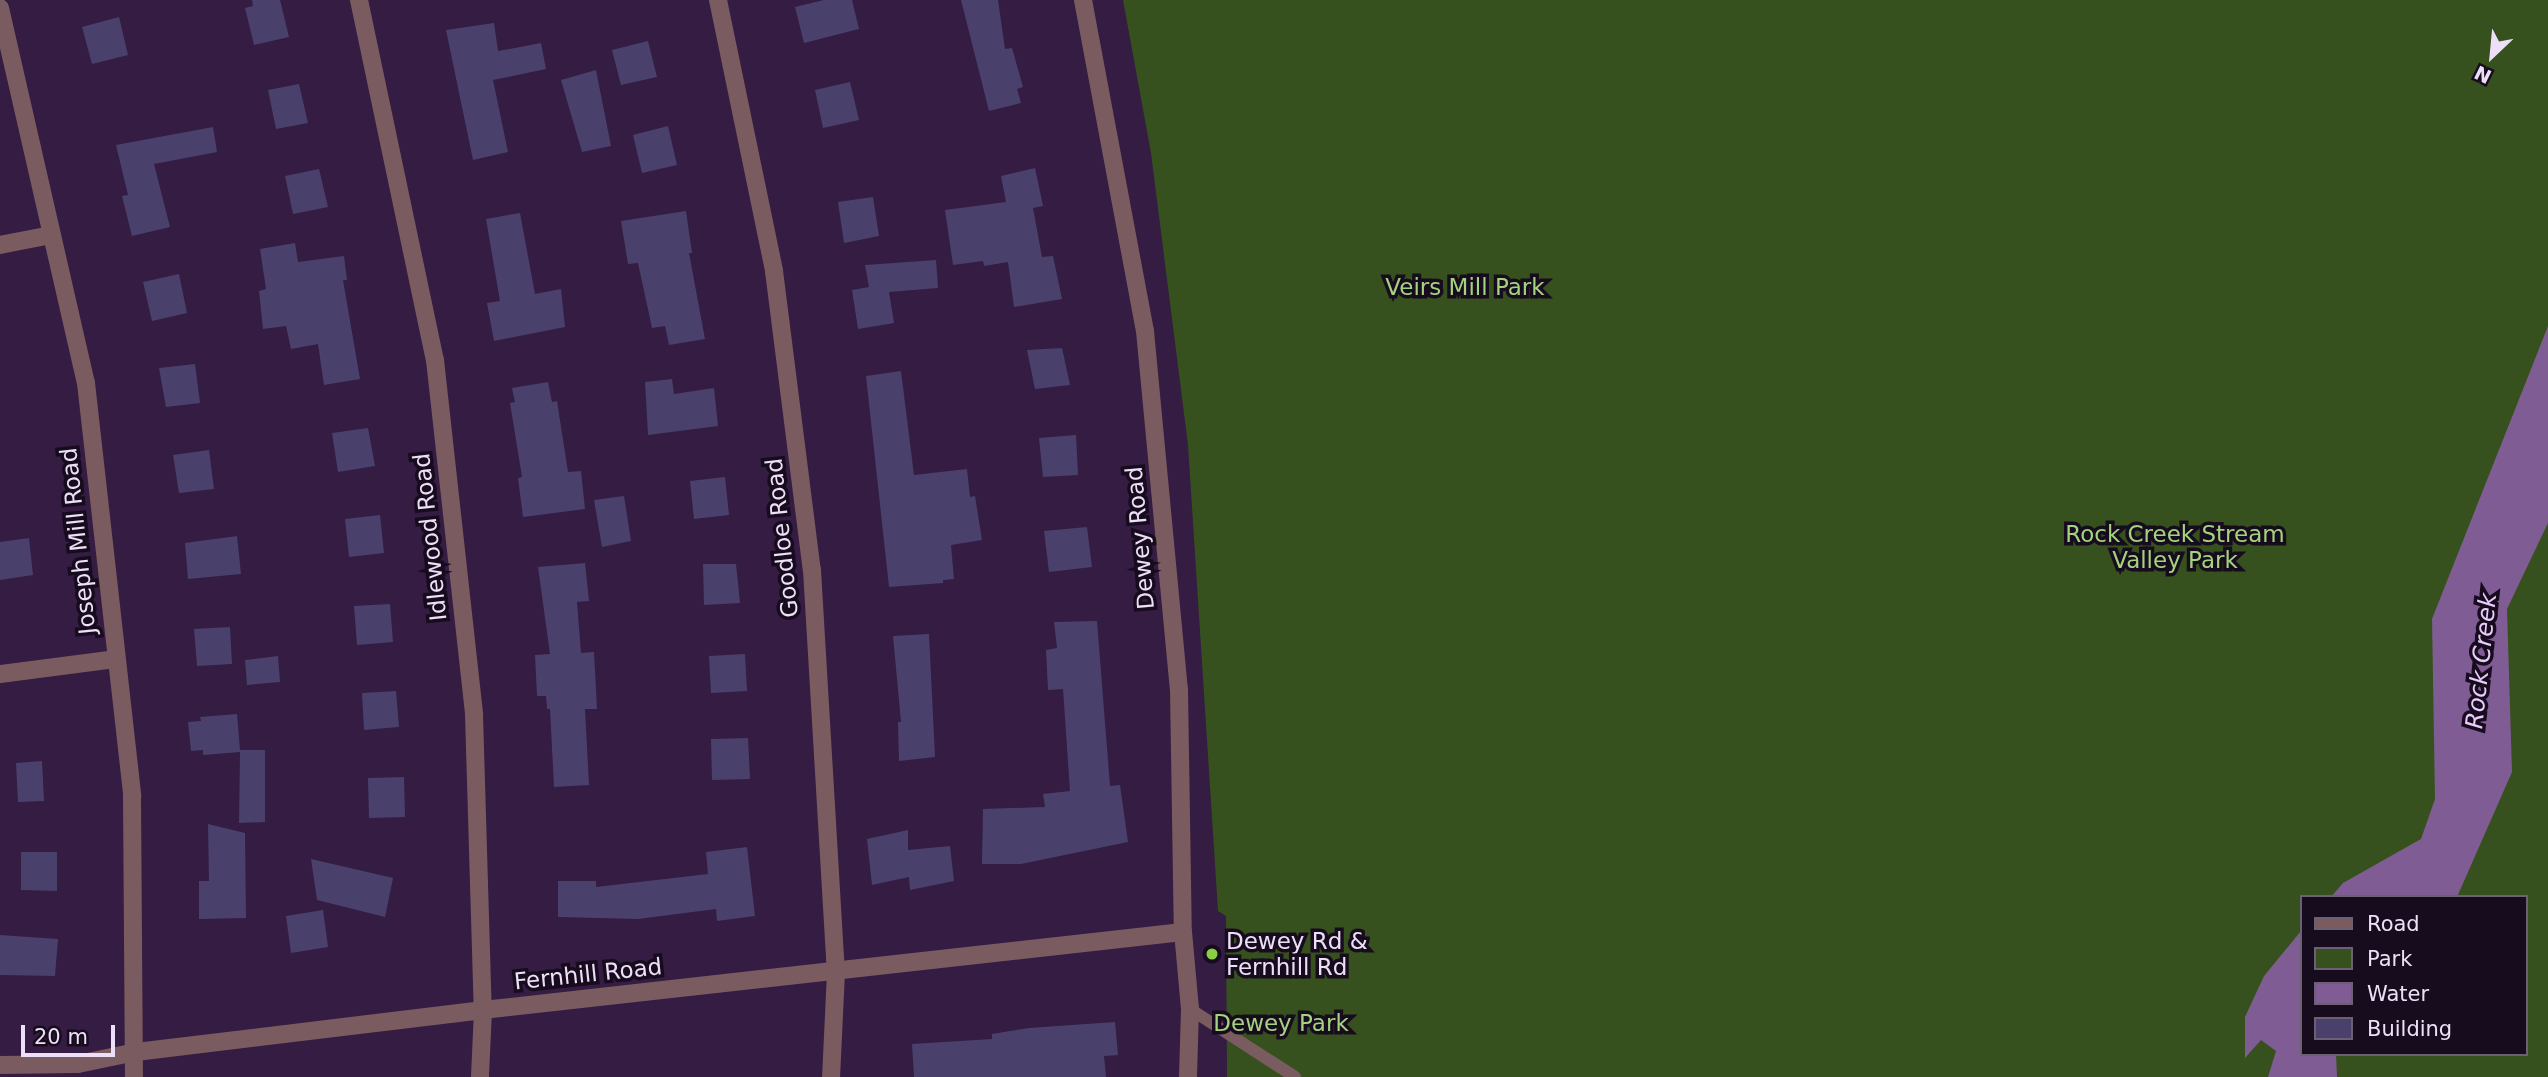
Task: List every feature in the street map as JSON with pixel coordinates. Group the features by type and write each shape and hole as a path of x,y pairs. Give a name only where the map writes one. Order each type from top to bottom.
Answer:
{"street":[{"name":"Idlewood Road","path":"359,0 435,359 474,715 483,1010 480,1077"},
{"name":"Goodloe Road","path":"718,0 774,271 811,557 836,972 831,1077"},
{"name":"Dewey Road","path":"1083,0 1145,331 1179,689 1183,932 1190,1009 1188,1077"},
{"name":"Joseph Mill Road","path":"0,8 86,383 132,796 136,1052 134,1077"},
{"path":"0,246 51,235"},
{"path":"0,674 116,659"},
{"name":"Fernhill Road","path":"0,1065 78,1064 136,1052 483,1010 1183,932"}],"lane":[{"path":"1190,1009 1295,1077"}],"green space":[{"name":"Rock Creek Stream Valley Park","path":"1123,0 2548,0 2548,1077 1227,1077 1226,916 1218,911 1188,445 1151,153"}],"water":[{"name":"Rock Creek","path":"2548,326 2548,523 2507,609 2512,772 2458,895 2333,895 2343,883 2421,839 2435,799 2432,619"},
{"path":"2300,932 2300,1056 2336,1056 2337,1077 2268,1077 2276,1051 2261,1040 2245,1058 2245,1017 2264,976"}],"building":[{"path":"252,0 280,0 289,37 254,45 245,8 253,6"},
{"path":"824,0 852,0 859,29 804,43 795,7"},
{"path":"961,0 998,0 1005,49 1012,48 1023,87 1017,89 1021,103 989,111"},
{"path":"119,17 128,55 92,64 82,27"},
{"path":"494,23 498,51 541,43 546,69 493,80 508,152 473,160 446,30"},
{"path":"648,41 657,77 621,85 612,50"},
{"path":"596,70 611,146 582,152 561,80"},
{"path":"850,82 859,120 823,128 815,90"},
{"path":"299,84 308,123 276,129 268,90"},
{"path":"668,126 677,165 642,173 633,135"},
{"path":"213,127 217,152 154,164 170,227 132,236 122,196 128,195 116,145"},
{"path":"1035,168 1043,206 1033,208 1042,257 1053,256 1062,299 1014,307 1008,262 984,266 983,261 953,265 945,210 1006,202 1001,176"},
{"path":"319,169 328,207 293,214 285,176"},
{"path":"873,197 879,236 844,243 838,202"},
{"path":"686,211 692,253 689,253 705,339 669,345 665,326 652,328 638,263 628,264 621,221"},
{"path":"520,213 535,294 561,289 565,327 494,341 487,303 500,301 486,219"},
{"path":"295,243 298,262 344,256 347,280 343,280 360,379 324,385 318,344 291,349 286,326 263,329 259,291 266,289 260,249"},
{"path":"936,260 938,288 889,292 894,323 858,329 852,290 869,287 865,265"},
{"path":"179,274 187,313 152,321 143,282"},
{"path":"1062,348 1070,385 1035,389 1027,350"},
{"path":"195,364 200,403 166,407 159,368"},
{"path":"901,371 914,475 967,469 970,497 975,496 982,540 951,545 954,579 943,580 943,583 889,587 866,376"},
{"path":"672,379 674,394 714,388 718,426 648,435 645,382"},
{"path":"548,382 552,402 557,401 568,472 581,471 585,509 523,517 518,478 522,477 510,403 515,402 512,388"},
{"path":"368,428 375,466 338,472 332,433"},
{"path":"1076,435 1078,475 1043,477 1039,438"},
{"path":"209,450 214,489 179,493 173,455"},
{"path":"725,477 729,515 694,519 690,481"},
{"path":"624,496 631,541 602,547 594,500"},
{"path":"380,515 384,553 349,557 345,519"},
{"path":"1087,527 1092,567 1049,572 1044,531"},
{"path":"237,536 241,574 188,579 185,543"},
{"path":"29,538 33,575 0,580 0,542"},
{"path":"585,563 589,601 577,602 581,653 594,652 597,709 585,709 589,785 554,787 550,709 547,709 546,696 537,696 535,655 550,654 538,567"},
{"path":"703,564 736,564 740,603 704,605"},
{"path":"390,604 393,642 357,645 354,606"},
{"path":"1097,621 1110,786 1120,785 1128,842 1021,864 982,864 983,809 1045,807 1043,794 1070,791 1063,689 1048,690 1046,650 1057,648 1054,622"},
{"path":"230,627 232,664 197,666 194,629"},
{"path":"929,634 935,757 899,761 898,722 901,722 893,636"},
{"path":"745,654 747,691 711,693 709,656"},
{"path":"278,656 280,682 247,685 245,660"},
{"path":"396,691 399,727 364,730 362,693"},
{"path":"237,714 240,750 265,750 265,822 239,823 240,752 203,755 203,750 191,751 188,722 201,721 200,717"},
{"path":"748,738 750,779 712,780 711,739"},
{"path":"42,761 44,801 18,802 16,763"},
{"path":"404,777 405,817 369,818 368,778"},
{"path":"208,824 245,833 246,918 199,919 199,881 209,881"},
{"path":"908,830 908,850 950,846 954,881 910,890 909,877 872,885 867,839"},
{"path":"747,847 755,916 717,921 716,909 638,919 558,917 558,881 596,881 596,887 708,874 706,852"},
{"path":"21,852 57,852 57,891 21,890"},
{"path":"311,859 393,878 385,917 317,900"},
{"path":"323,910 328,947 291,953 286,916"},
{"path":"0,935 58,939 55,976 0,975"},
{"path":"1115,1022 1118,1055 1104,1056 1106,1077 914,1077 912,1044 992,1039 992,1034 1029,1028"}],"place":[{"name":"Dewey Rd & Fernhill Rd","path":"1212,954"}],"park label":[{"name":"Veirs Mill Park","path":"1465,287"},
{"name":"Dewey Park","path":"1281,1023"}]}
